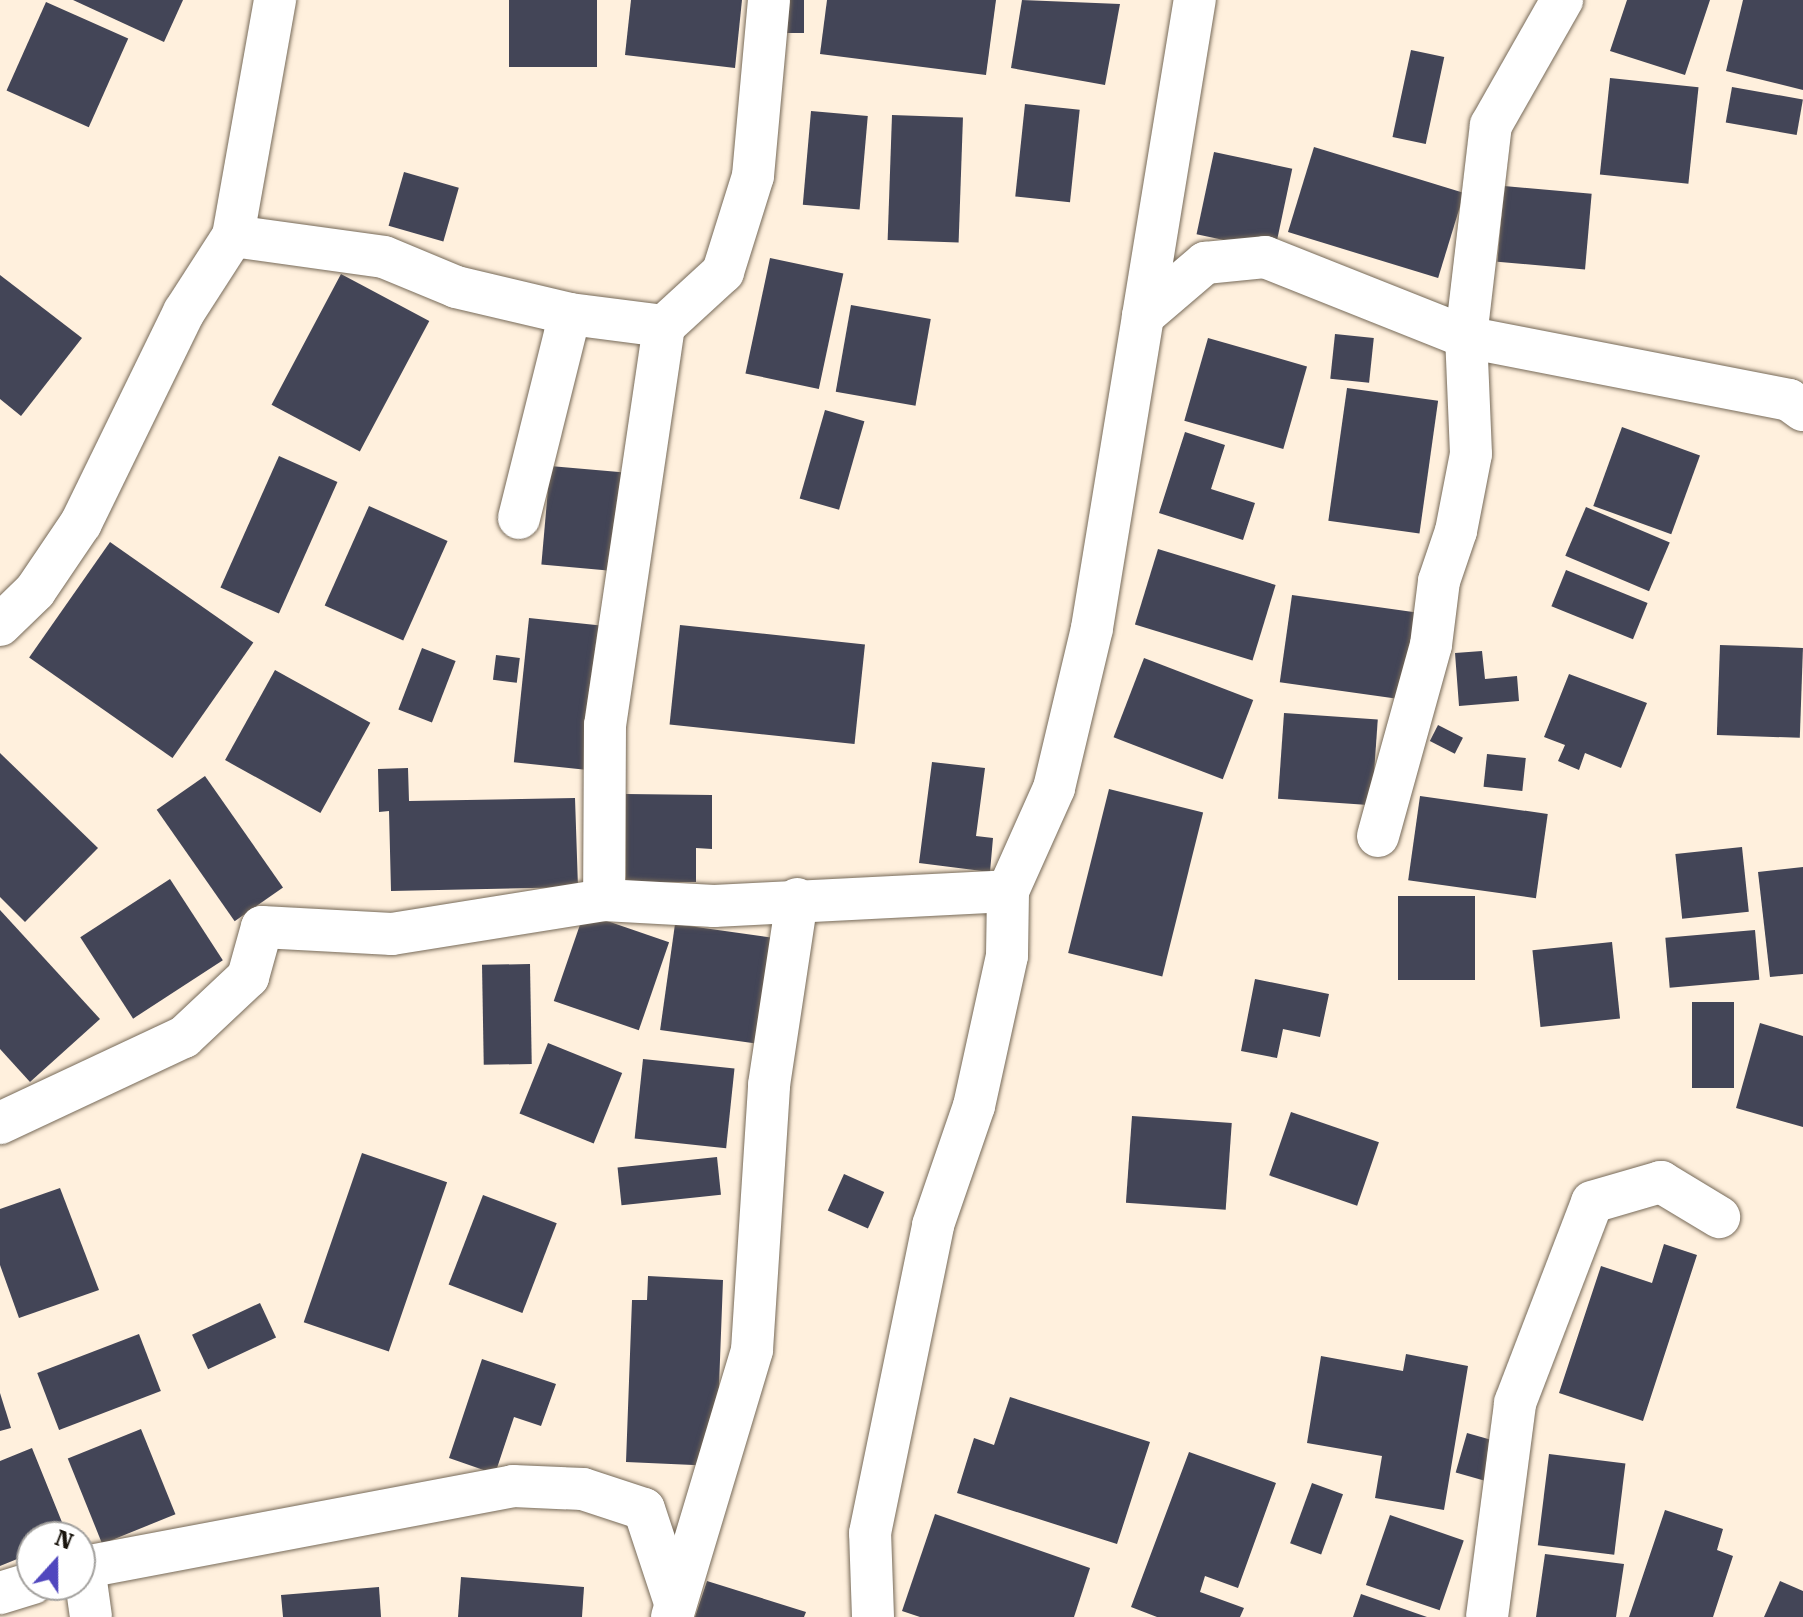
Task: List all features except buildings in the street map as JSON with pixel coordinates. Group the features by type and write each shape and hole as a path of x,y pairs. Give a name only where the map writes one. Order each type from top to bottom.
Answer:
{"street":[{"path":"0,625 35,591 81,523 184,312 233,236 275,0"},
{"path":"604,900 605,725 664,326 723,272 753,176 769,0"},
{"path":"873,1617 870,1533 933,1225 974,1106 1004,971 1008,891 1054,788 1092,628 1195,0"},
{"path":"1378,836 1431,645 1439,581 1456,531 1471,454 1466,337 1491,125 1562,0"},
{"path":"233,236 384,257 456,287 570,314 664,326"},
{"path":"1143,316 1205,263 1265,257 1466,337 1789,400 1803,410"},
{"path":"519,518 570,314"},
{"path":"0,1123 184,1037 248,977 262,927 392,934 604,900 714,906 797,899 1008,891"},
{"path":"674,1610 752,1350 769,1085 797,899"},
{"path":"1487,1617 1515,1403 1592,1202 1661,1182 1719,1217"},
{"path":"96,1564 513,1486 583,1489 644,1509 674,1610"}]}
